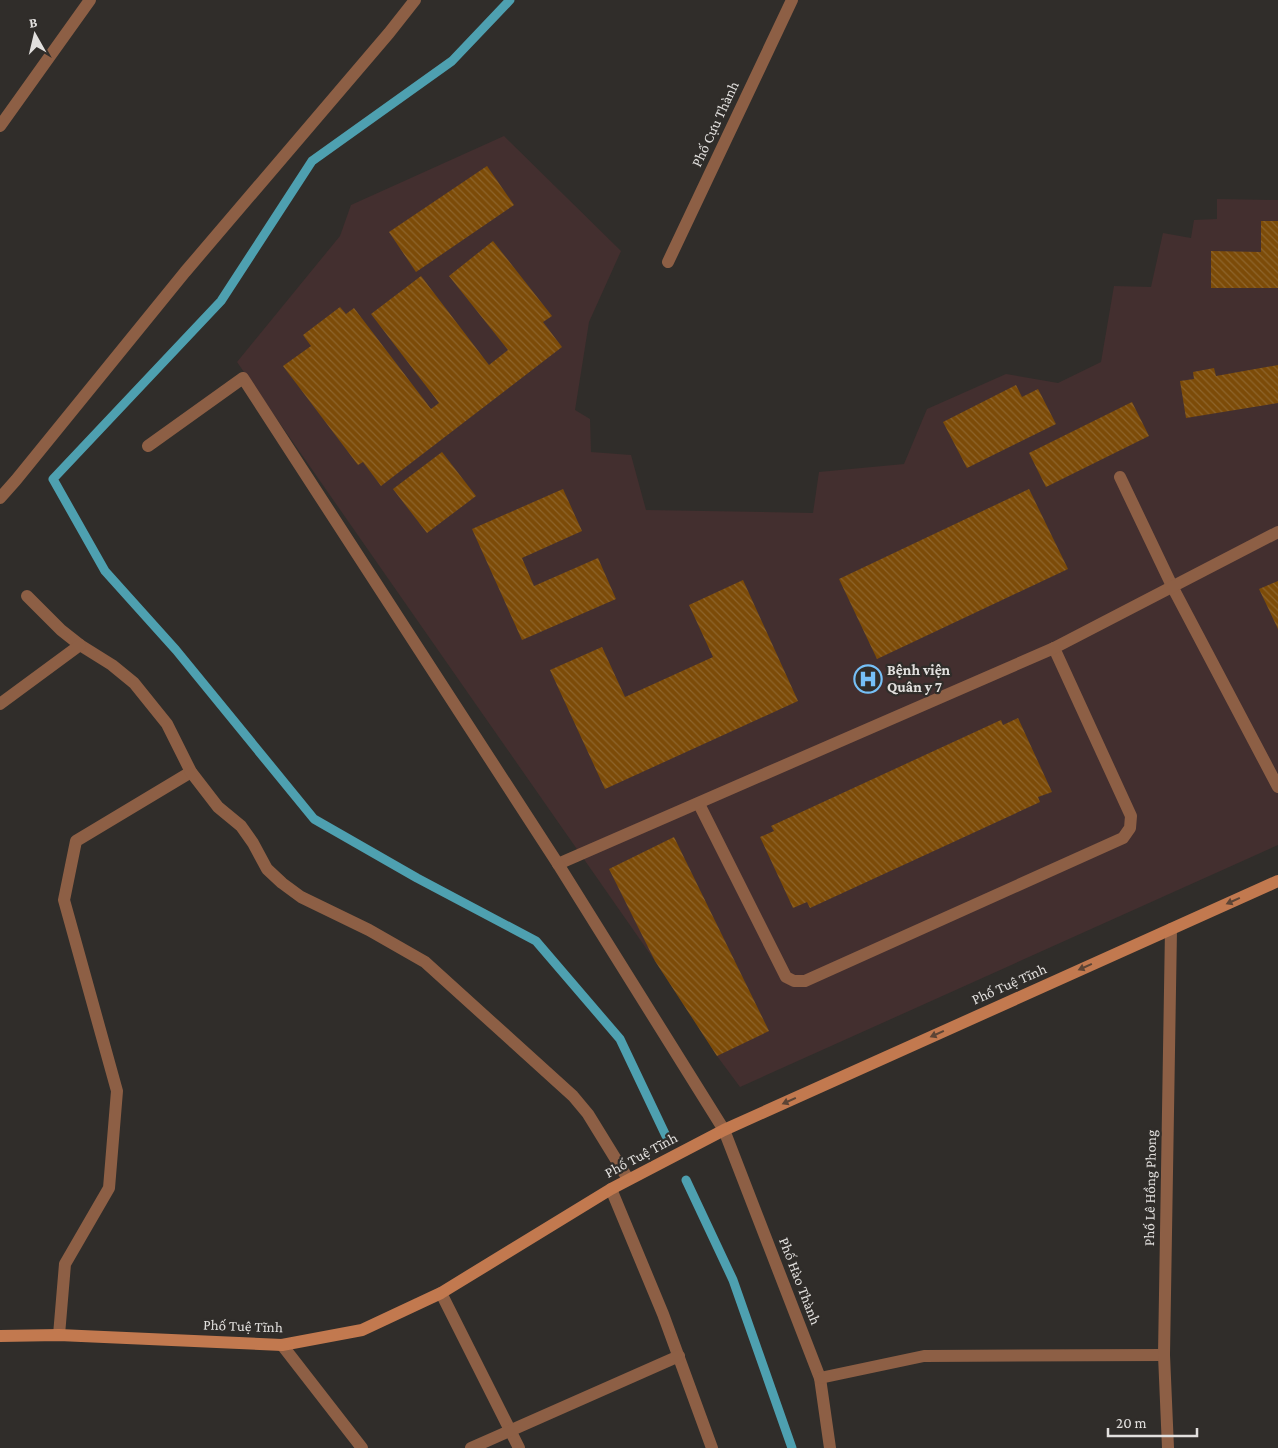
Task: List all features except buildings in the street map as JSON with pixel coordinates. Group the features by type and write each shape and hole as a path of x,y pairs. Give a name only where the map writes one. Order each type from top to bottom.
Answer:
{"street":[{"path":"0,126 90,0"},
{"path":"0,498 184,272 389,33 415,0"},
{"name":"Phố Cựu Thành","path":"668,262 792,0"},
{"name":"Phố Hào Thành","path":"148,446 243,378 558,864 724,1130 820,1378 830,1448"},
{"path":"1120,477 1173,588 1278,787"},
{"path":"558,864 1054,648 1278,532"},
{"path":"27,596 80,646 112,664 134,683 167,724 191,772 218,807 241,826 253,843 266,869 301,897 369,930 426,962 573,1096 588,1114 628,1179"},
{"path":"0,704 80,646"},
{"path":"699,804 786,977 794,982 805,981 1123,838 1128,833 1131,816 1054,648"},
{"path":"59,1335 65,1264 109,1188 117,1092 64,900 76,841 191,772"},
{"name":"Phố Tuệ Tĩnh","path":"0,1336 59,1335 282,1345 362,1330 441,1294 610,1189 724,1130 1278,881"},
{"name":"Phố Lê Hồng Phong","path":"1168,1448 1164,1356 1171,928"},
{"path":"610,1189 663,1314 712,1448"},
{"path":"441,1294 519,1448"},
{"path":"282,1345 362,1448"},
{"path":"472,1448 679,1356"},
{"path":"820,1378 924,1356 1164,1356"}],"shaded area":[{"name":"Bệnh viện Quân y 7","path":"504,136 621,251 589,322 575,410 590,419 591,452 631,455 646,510 813,513 819,472 904,464 927,409 1006,374 1058,383 1101,362 1114,286 1151,287 1163,233 1191,238 1194,220 1217,219 1217,199 1278,200 1278,845 740,1087 717,1056 655,961 237,362 340,236 351,205"}],"waterway":[{"path":"510,0 452,61 312,161 221,301 53,479 105,571 176,650 314,819 417,878 536,941 620,1039 667,1138"},
{"path":"686,1180 733,1280 792,1448"}],"place":[{"name":"Bệnh viện Quân y 7","path":"868,679"}]}
